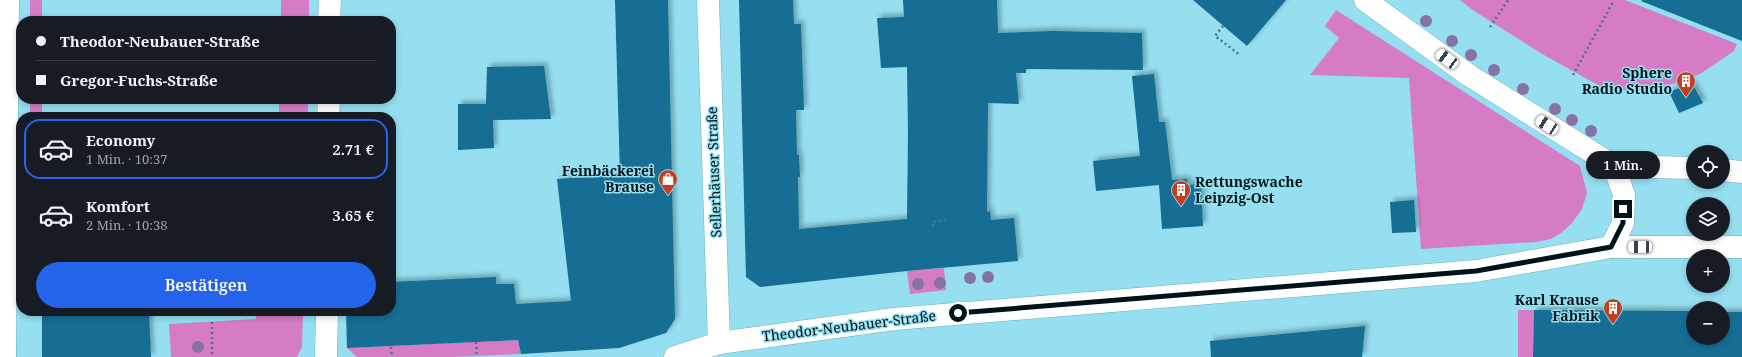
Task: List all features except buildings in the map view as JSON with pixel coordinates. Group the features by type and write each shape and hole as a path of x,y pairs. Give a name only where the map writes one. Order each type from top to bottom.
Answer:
{"street":[{"path":"5,357 8,0"},
{"path":"329,16 330,0"},
{"name":"Sellerhäuser Straße","path":"708,0 719,343"},
{"path":"1365,0 1470,76 1614,166 1686,168"},
{"path":"1611,247 1623,223 1624,195 1614,166"},
{"path":"1730,171 1742,172"},
{"name":"Theodor-Neubauer-Straße","path":"675,357 719,343 894,319 1476,271 1611,247 1742,247"},
{"path":"326,357 327,316"}],"path":[{"path":"1490,27 1508,0"},
{"path":"1573,75 1613,2"},
{"path":"1223,26 1215,36 1240,55"},
{"path":"933,226 933,222 949,220"},
{"path":"212,322 212,357"},
{"path":"476,342 477,357"},
{"path":"392,347 392,357"}],"shaded area":[{"path":"30,0 42,0 42,16 30,16"},
{"path":"281,0 309,0 309,16 281,16"},
{"path":"1460,0 1625,0 1737,44 1734,51 1700,74 1673,84 1635,91 1605,89 1544,55 1474,11"},
{"path":"1336,10 1580,166 1587,193 1582,209 1572,223 1561,233 1551,239 1536,242 1421,249 1409,78 1310,75 1339,38 1325,26"},
{"path":"30,104 42,104 42,112 30,112"},
{"path":"279,104 308,104 308,112 279,112"},
{"path":"944,268 946,290 910,294 907,271"},
{"path":"1518,310 1534,310 1533,357 1518,357"},
{"path":"256,316 303,316 302,347 297,357 171,357 169,324 256,319"},
{"path":"518,340 521,354 450,357 357,357 347,348"}],"place":[{"name":"Sphere Radio Studio","path":"1686,98"},
{"name":"Feinbäckerei Brause","path":"668,196"},
{"name":"Rettungswache Leipzig-Ost","path":"1181,207"},
{"name":"Karl Krause Fabrik","path":"1613,325"}],"route":[{"path":"958,313 1476,271 1611,247 1623,223 1623,209"}]}
